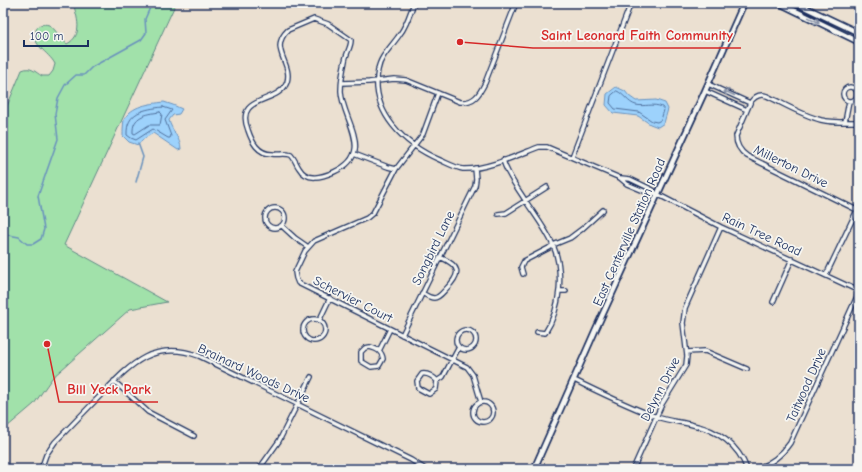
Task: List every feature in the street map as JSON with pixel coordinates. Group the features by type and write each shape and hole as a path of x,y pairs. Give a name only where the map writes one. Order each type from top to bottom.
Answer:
{"street":[{"name":"Rain Tree Road","path":"414,3 403,29 381,60 378,69 378,93 389,122 404,138 429,156 462,169 485,166 540,147 552,148 620,178 626,184 651,194 656,194 721,227 826,275 859,292"},
{"path":"342,84 394,79 406,80 460,102 473,100 477,97 483,87 516,3"},
{"path":"572,157 631,3"},
{"name":"East Centerville Station Road","path":"534,469 656,194 705,91 744,3"},
{"path":"779,3 859,42"},
{"path":"796,3 859,33"},
{"path":"314,19 328,24 351,40 351,46 345,59 342,84 342,95 356,139 354,154 344,166 334,172 316,177 308,176 301,172 291,155 262,152 252,140 246,124 246,115 252,105 278,93 286,83 287,72 280,48 280,41 288,30 314,19"},
{"path":"708,84 750,103 756,96 763,94 810,116 826,121 859,122"},
{"path":"851,87 856,90 858,95 856,99 849,101 845,99 843,92 846,88 851,87"},
{"path":"705,91 746,110"},
{"name":"Schervier Court","path":"438,93 423,134 396,169 376,209 370,216 318,239 308,247 295,272 297,281 390,330 467,367 472,372 481,402"},
{"path":"845,122 849,101"},
{"name":"Millerton Drive","path":"750,103 736,136 737,145 741,152 858,210"},
{"path":"354,154 396,169"},
{"path":"503,160 508,174 553,245 558,267 560,291 557,305 549,328 545,334 537,332"},
{"name":"Songbird Lane","path":"402,335 475,186 475,168"},
{"path":"498,214 506,213 547,186"},
{"path":"273,208 281,210 285,221 282,226 273,229 266,224 264,215 273,208"},
{"path":"523,274 521,267 524,261 553,245 570,238 603,210"},
{"path":"826,275 858,210"},
{"path":"282,226 294,238 308,247"},
{"name":"Delynn Drive","path":"632,469 666,396 686,365 687,352 684,323 685,308 721,227"},
{"path":"422,293 432,298 437,297 456,278 457,273 454,266 440,257"},
{"path":"773,302 792,259"},
{"path":"560,291 566,291"},
{"name":"Taitwood Drive","path":"754,469 762,467 774,460 785,451 790,443 859,292"},
{"path":"319,321 330,298"},
{"path":"314,319 319,321 324,328 322,337 314,341 305,336 303,330 306,323 314,319"},
{"path":"467,329 476,337 477,343 473,348 467,350 459,347 456,343 456,339 459,331 467,329"},
{"path":"379,350 390,330"},
{"path":"371,347 379,350 383,359 378,366 371,367 361,361 361,352 366,348 371,347"},
{"path":"437,381 432,376 422,374 418,378 416,384 418,388 429,394 436,389 437,381 443,377 459,347"},
{"path":"687,352 699,350 709,352 747,369"},
{"name":"Brainard Woods Drive","path":"40,469 46,455 55,442 132,364 145,357 162,352 178,351 199,356 411,460 425,469"},
{"path":"259,469 279,442 311,377"},
{"path":"574,380 656,416 702,427 718,434 736,449 742,457 747,469"},
{"path":"114,381 148,412 194,436"},
{"path":"481,402 489,404 494,412 490,420 484,422 475,419 473,412 475,406 481,402"}],"green space":[{"path":"73,3 176,3 64,245 167,302 130,309 52,378 34,404 7,427 3,433 3,116 22,70 30,69 42,76 49,76 53,71 55,64 36,40 35,35 38,27 42,24 49,25 67,44 76,36 78,25"}],"water":[{"path":"616,87 625,91 636,101 656,100 665,103 668,109 664,123 658,127 650,124 638,116 613,113 606,105 607,94"},
{"path":"164,102 182,109 179,114 173,115 169,120 181,145 181,149 178,150 153,133 142,140 138,145 129,142 123,136 124,120 131,111 141,106"}],"waterway":[{"path":"3,234 19,237 27,244 33,244 41,239 44,229 38,196 58,139 55,114 58,98 65,85 76,75 84,75 92,67 141,40 146,33 145,19 152,3"},
{"path":"136,182 143,157 138,143"}],"place":[{"name":"Saint Leonard Faith Community","path":"460,42"},
{"name":"Bill Yeck Park","path":"47,344"}]}
